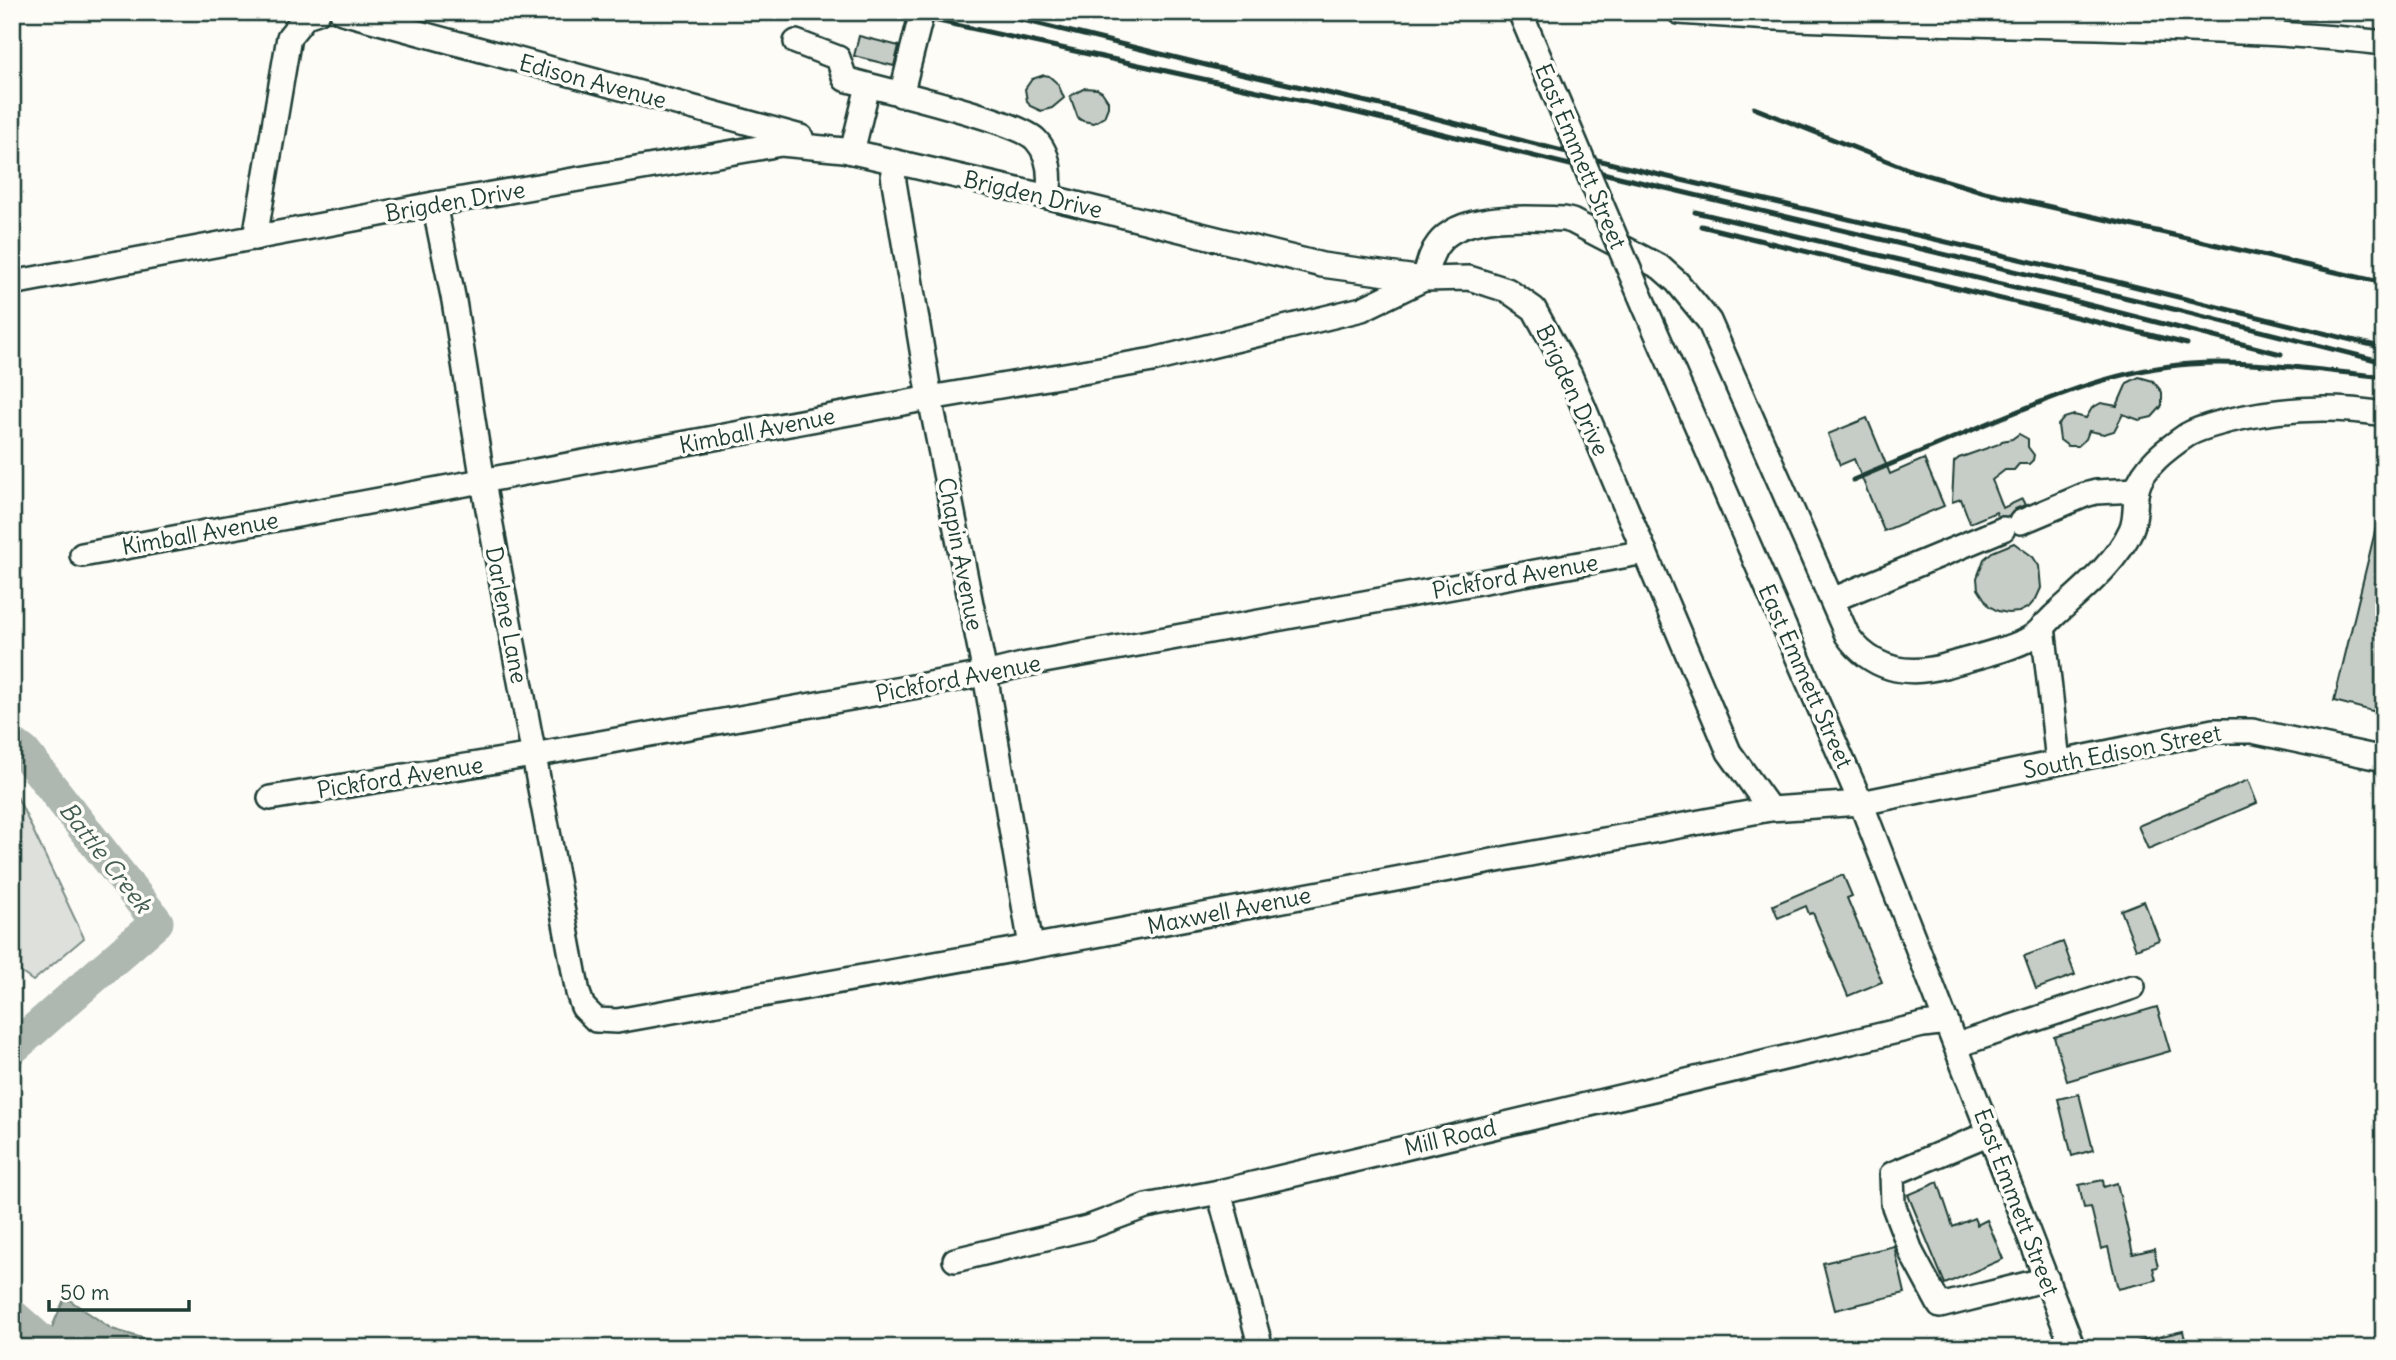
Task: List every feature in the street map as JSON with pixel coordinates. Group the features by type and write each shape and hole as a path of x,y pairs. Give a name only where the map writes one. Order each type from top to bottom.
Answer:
{"street":[{"path":"255,238 289,37 306,16 318,12"},
{"name":"Edison Avenue","path":"342,12 848,151"},
{"path":"901,95 922,12"},
{"name":"East Emmett Street","path":"1520,12 1861,803 2073,1348"},
{"path":"1689,13 1751,18 1851,16 2141,28 2339,38 2384,43"},
{"path":"796,42 838,58 845,79 1023,130 1036,140 1045,154 1050,171 1048,197"},
{"path":"848,151 867,86"},
{"name":"Brigden Drive","path":"12,283 434,204 781,144 848,151 1322,265 1424,279 1469,278 1507,290 1534,309 1570,376 1729,752 1770,809"},
{"name":"Chapin Avenue","path":"892,162 930,398 985,674 1031,946"},
{"name":"Darlene Lane","path":"434,204 454,301 483,481 578,993 583,1007 596,1020"},
{"path":"1424,279 1430,258 1444,237 1465,227 1504,218 1564,219 1660,267 1677,282 1709,321 1847,635 1856,648 1871,660 1891,668 1910,671 1933,669 2029,640 2097,575 2120,547 2131,530 2141,479 2159,457 2190,433 2260,413 2312,408 2351,409 2384,414"},
{"name":"Kimball Avenue","path":"82,555 930,398 1153,360 1362,309 1424,279"},
{"path":"1832,600 2085,495 2137,490"},
{"name":"Pickford Avenue","path":"270,798 533,755 1645,552"},
{"path":"2043,626 2058,762"},
{"name":"South Edison Street","path":"1861,803 2200,734 2232,730 2252,731 2384,759"},
{"name":"Maxwell Avenue","path":"596,1020 617,1021 1770,809 1861,803"},
{"path":"1957,1045 2133,987"},
{"name":"Mill Road","path":"956,1260 1087,1228 1146,1206 1219,1192 1923,1025 1947,1022"},
{"path":"1990,1133 1892,1174 1892,1204 1912,1254 1940,1306 2048,1279"},
{"path":"1219,1192 1261,1348"}],"shaded area":[{"path":"12,786 84,938 33,981 12,966"},
{"path":"65,1297 112,1329 176,1348 43,1348"}],"building":[{"path":"859,36 899,46 894,66 854,56"},
{"path":"1044,75 1058,84 1064,98 1052,108 1041,111 1030,106 1025,89 1032,79"},
{"path":"1085,88 1097,89 1108,101 1104,117 1094,123 1078,118 1070,96"},
{"path":"2139,377 2153,381 2162,392 2162,406 2152,417 2139,420 2123,414 2114,431 2104,434 2089,431 2086,439 2078,446 2068,446 2060,440 2058,425 2064,418 2074,415 2086,418 2092,408 2101,403 2117,406 2127,383"},
{"path":"1867,418 1890,474 1924,459 1944,506 1884,531 1854,459 1840,465 1828,434"},
{"path":"2019,434 2028,439 2028,447 2034,455 2033,460 2029,464 2019,464 2014,470 2005,470 1992,480 2003,508 2022,499 2025,505 2015,509 2009,517 1998,516 1996,512 1970,523 1961,499 1952,502 1954,462"},
{"path":"2378,519 2384,519 2384,714 2334,701"},
{"path":"2014,543 2033,557 2039,566 2041,588 2029,607 2008,613 1989,606 1978,589 1977,578 1984,559 1992,552"},
{"path":"2248,780 2257,803 2148,849 2138,826"},
{"path":"1843,875 1852,896 1847,898 1882,982 1848,996 1813,913 1809,914 1806,906 1778,918 1773,905"},
{"path":"2144,901 2159,940 2136,949 2121,910"},
{"path":"2063,942 2075,975 2036,989 2024,956"},
{"path":"2157,1007 2170,1051 2067,1081 2054,1037"},
{"path":"2079,1094 2093,1150 2072,1156 2058,1099"},
{"path":"2103,1180 2104,1187 2117,1183 2133,1254 2154,1249 2158,1267 2153,1268 2156,1280 2118,1289 2108,1247 2101,1249 2091,1207 2084,1208 2079,1185"},
{"path":"1938,1182 1953,1227 1974,1218 1977,1225 1987,1220 2003,1259 1945,1284 1908,1195"},
{"path":"1894,1246 1905,1293 1835,1310 1823,1263"},
{"path":"2183,1331 2187,1348 2138,1348 2137,1342"}],"waterway":[{"name":"Battle Creek","path":"12,743 24,752 157,922 12,1049"},
{"name":"Battle Creek","path":"12,1315 45,1344 54,1348"}],"railway":[{"path":"897,12 1358,113 2384,362"},
{"path":"990,12 2384,348"},
{"path":"1754,108 1913,171 1985,192 2384,283"},
{"path":"1695,212 2070,300 2281,354"},
{"path":"1701,226 2187,344"},
{"path":"1853,480 2043,401 2139,371 2190,364 2237,363 2376,376"}]}
